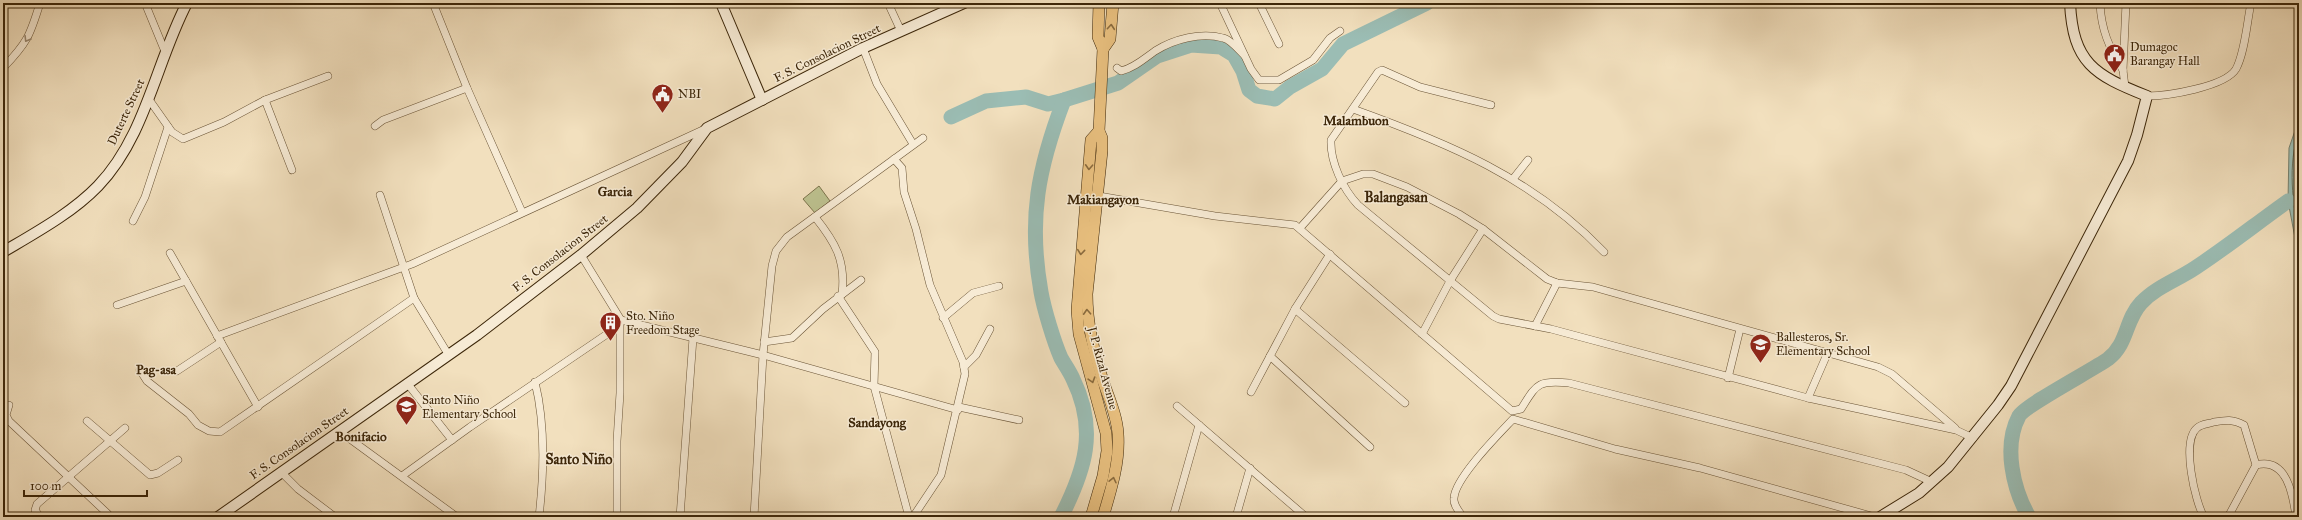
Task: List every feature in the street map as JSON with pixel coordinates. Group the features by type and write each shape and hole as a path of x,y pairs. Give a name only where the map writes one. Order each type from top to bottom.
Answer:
{"main road":[{"name":"J. P. Rizal Avenue","path":"1092,517 1103,476 1107,451 1106,433 1079,334 1083,282 1093,195 1091,140 1099,131 1102,49 1098,37 1099,3"},
{"name":"J. P. Rizal Avenue","path":"1102,49 1110,39 1113,3"},
{"name":"J. P. Rizal Avenue","path":"1083,282 1090,334 1118,433 1118,455 1114,481 1103,517"}],"street":[{"path":"3,68 20,51 30,36 40,3"},
{"path":"145,3 166,54"},
{"name":"Duterte Street","path":"3,252 76,205 98,186 117,162 134,134 187,3"},
{"path":"433,3 467,88 522,212"},
{"path":"721,3 762,100"},
{"path":"888,3 901,31"},
{"name":"F. S. Consolacion Street","path":"218,517 477,335 582,255 637,208 682,162 707,128 863,48 964,3"},
{"path":"1220,3 1251,68 1259,80 1279,80 1313,60 1330,38 1340,31"},
{"path":"1259,3 1279,44"},
{"path":"2070,3 2071,29 2076,45 2085,59 2102,76 2125,88 2147,96 2169,94 2209,85 2230,75 2235,69 2239,59 2252,3"},
{"path":"2100,3 2101,22 2105,36 2123,70"},
{"path":"2125,88 2123,70 2126,3"},
{"path":"1117,68 1121,71 1128,69 1161,47 1181,39 1202,36 1224,38 1247,58"},
{"path":"863,48 877,84 914,144"},
{"path":"1491,104 1420,87 1382,70 1378,72 1331,140 1333,156 1342,181 1358,205 1493,316 1808,398 1956,430 1973,438"},
{"path":"148,98 168,127 178,138 189,137 265,100 328,76"},
{"path":"375,126 383,120 467,88"},
{"path":"1880,517 1918,493 1948,467 1973,438 2011,386 2128,162 2147,96"},
{"path":"265,100 292,170"},
{"path":"1353,109 1428,136 1479,159 1513,179 1573,222 1604,252"},
{"path":"133,221 145,197 168,127"},
{"path":"177,371 219,339 403,266 707,128"},
{"path":"754,517 763,355 773,257 787,237 923,138"},
{"path":"894,159 902,168 904,192 916,229 930,285 964,367 965,379 941,475 913,517"},
{"path":"1513,179 1528,160"},
{"path":"1300,228 1342,181 1364,174 1384,177 1407,187 1483,229 1539,273 1557,283 1593,287 1878,367 1892,374 1956,430"},
{"path":"380,195 414,298 448,354"},
{"path":"1093,195 1215,216 1286,223 1300,228 1512,411 1513,419"},
{"path":"815,217 836,245 844,275 840,295 875,352 874,386 909,517"},
{"path":"1422,334 1450,281 1483,229"},
{"path":"170,253 258,407"},
{"path":"1251,392 1295,309 1330,254"},
{"path":"582,255 620,323 617,517"},
{"path":"764,342 792,338 840,295 861,280"},
{"path":"116,306 186,281"},
{"path":"1535,326 1557,283"},
{"path":"943,318 973,293 999,286"},
{"path":"140,370 147,381 188,414 198,425 214,432 225,430 414,298"},
{"path":"1295,309 1405,403"},
{"path":"402,476 620,323 693,338 763,355 958,408 1019,420"},
{"path":"964,367 976,355 990,328"},
{"path":"1728,378 1740,329"},
{"path":"680,517 693,338"},
{"path":"1808,398 1828,352"},
{"path":"1270,356 1370,447"},
{"path":"1512,411 1521,409 1532,391 1540,384 1554,381 1568,383 1906,470 1932,482"},
{"path":"535,382 542,416 543,439 539,517"},
{"path":"407,383 452,440"},
{"path":"9,405 6,415 9,421 108,514"},
{"path":"1177,406 1304,516"},
{"path":"1463,517 1454,501 1455,492 1484,450 1513,419"},
{"path":"1513,419 1615,448 1700,468 1876,517"},
{"path":"2204,517 2197,505 2192,474 2190,446 2191,437 2196,429 2204,425 2225,420 2244,425 2256,464 2228,517"},
{"path":"87,421 150,475 158,473 178,460"},
{"path":"1173,517 1199,425"},
{"path":"40,517 36,510 37,504 109,440 125,428"},
{"path":"339,431 457,517"},
{"path":"2256,464 2267,463 2276,467 2285,475 2293,496 2296,517"},
{"path":"1236,517 1250,468"},
{"path":"281,472 298,489 335,517"}],"green space":[{"path":"819,186 830,201 815,213 803,199"}],"water":[{"path":"2299,119 2299,259 2288,201 2289,148"}],"waterway":[{"path":"951,117 986,101 1026,97 1048,104 1064,100 1118,83 1157,56 1191,45 1221,47 1234,55 1243,71 1249,90 1257,96 1275,99 1290,87 1322,69 1343,44 1427,3"},
{"path":"1061,517 1077,483 1082,466 1087,433 1081,398 1072,376 1061,358 1047,316 1041,292 1035,241 1038,194 1042,171 1064,100"},
{"path":"2029,517 2018,494 2012,467 2012,440 2014,428 2019,416 2033,404 2100,364 2115,353 2136,310 2153,292 2207,260 2288,201"}],"place":[{"name":"Dumagoc Barangay Hall","path":"2115,74"},
{"name":"NBI","path":"663,114"},
{"name":"Sto. Niño Freedom Stage","path":"611,342"},
{"name":"Ballesteros, Sr. Elementary School","path":"1760,364"},
{"name":"Santo Niño Elementary School","path":"407,426"}],"district":[{"name":"Malambuon","path":"1356,121"},
{"name":"Garcia","path":"615,192"},
{"name":"Balangasan","path":"1396,197"},
{"name":"Makiangayon","path":"1103,200"},
{"name":"Pag-asa","path":"156,370"},
{"name":"Sandayong","path":"877,423"},
{"name":"Bonifacio","path":"361,437"},
{"name":"Santo Niño","path":"579,459"}]}
